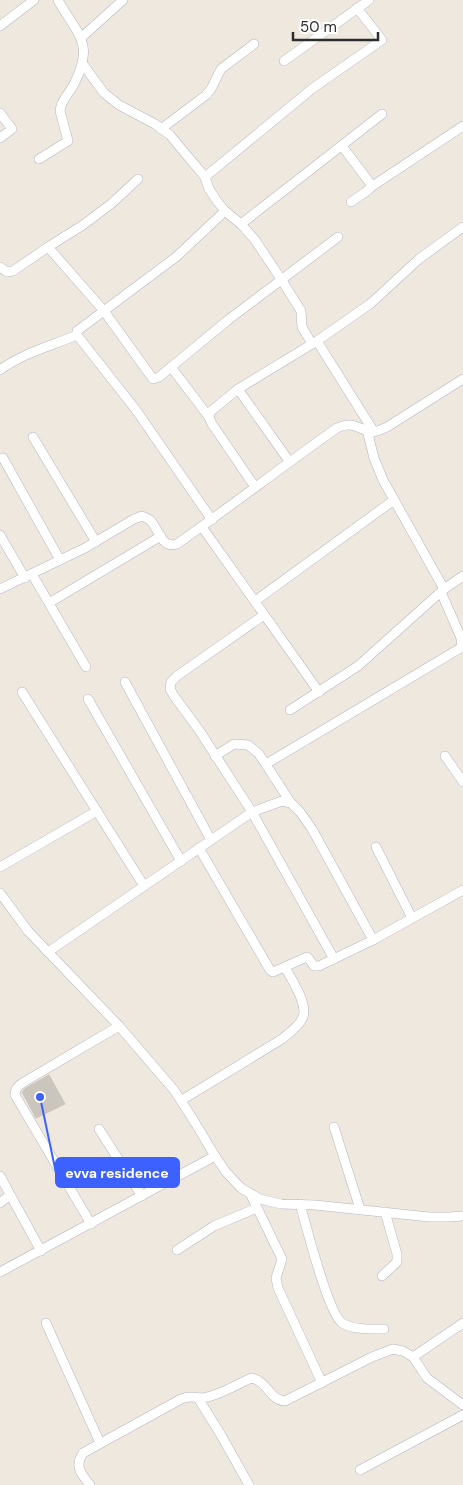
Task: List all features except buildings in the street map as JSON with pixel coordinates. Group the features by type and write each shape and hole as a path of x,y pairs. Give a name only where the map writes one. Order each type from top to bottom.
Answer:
{"street":[{"path":"0,26 34,0"},
{"path":"39,159 68,141 60,106 74,85 84,55 82,37 58,0"},
{"path":"82,37 123,0"},
{"path":"284,61 368,0"},
{"path":"205,177 313,88 382,40 357,8"},
{"path":"161,129 206,95 221,69 254,44"},
{"path":"82,63 104,93 119,105 170,135 205,177 213,195 255,240 281,279 301,311 302,327 371,431 378,470 442,590 461,638 462,647 266,764"},
{"path":"0,113 12,129 0,138"},
{"path":"241,224 382,114"},
{"path":"351,202 463,126"},
{"path":"342,146 367,178 371,187"},
{"path":"0,267 7,272 13,271 48,246 83,225 138,179"},
{"path":"77,335 77,331 176,257 226,211"},
{"path":"210,417 210,412 238,389 314,343 370,304 419,259 463,227"},
{"path":"48,246 104,311 153,379 159,377 228,320 338,237"},
{"path":"0,370 10,362 31,352 77,335"},
{"path":"77,335 136,410 212,520"},
{"path":"171,367 210,417 212,424 255,487"},
{"path":"0,589 96,542 142,516 149,519 166,544 177,544 212,520 289,461 343,425 371,431 387,427 463,379"},
{"path":"238,389 289,461"},
{"path":"33,437 96,542"},
{"path":"3,458 60,560"},
{"path":"254,602 394,500"},
{"path":"202,527 319,692"},
{"path":"0,535 48,604 86,667"},
{"path":"48,604 161,536"},
{"path":"290,710 358,666 442,590 463,576"},
{"path":"264,615 177,676 171,682 170,689 252,812 334,959"},
{"path":"124,682 211,840"},
{"path":"22,692 144,886"},
{"path":"88,700 181,861"},
{"path":"215,756 234,744 242,743 248,744 259,754 291,803 312,829 373,940"},
{"path":"445,756 463,782"},
{"path":"48,952 252,812 282,801 291,803"},
{"path":"0,868 97,811"},
{"path":"376,847 412,918"},
{"path":"200,848 270,970 273,972 307,957 316,967 373,940 463,890"},
{"path":"2,899 28,931 119,1026 182,1100 215,1156 233,1180 251,1194 260,1199 281,1204 360,1209 429,1217 463,1216"},
{"path":"182,1100 282,1039 303,1018 305,1011 300,996 285,967"},
{"path":"91,1224 15,1091 24,1082 119,1026"},
{"path":"334,1127 360,1209"},
{"path":"99,1129 142,1196"},
{"path":"0,1272 215,1156"},
{"path":"0,1176 41,1251"},
{"path":"251,1194 282,1259 276,1278 278,1288 322,1383"},
{"path":"0,1203 10,1195"},
{"path":"300,1204 316,1261 334,1312 341,1322 352,1327 384,1329"},
{"path":"177,1250 214,1226 257,1208"},
{"path":"382,1276 397,1262 397,1254 385,1212"},
{"path":"46,1323 100,1443"},
{"path":"413,1357 463,1323"},
{"path":"90,1485 78,1467 78,1460 83,1453 181,1399 190,1396 198,1398 208,1397 251,1378 259,1381 274,1398 279,1401 285,1401 372,1357 393,1349 403,1351 413,1357 427,1378 463,1404"},
{"path":"198,1398 249,1485"},
{"path":"360,1470 463,1415"}],"place":[{"name":"evva residence","path":"40,1097"}]}
